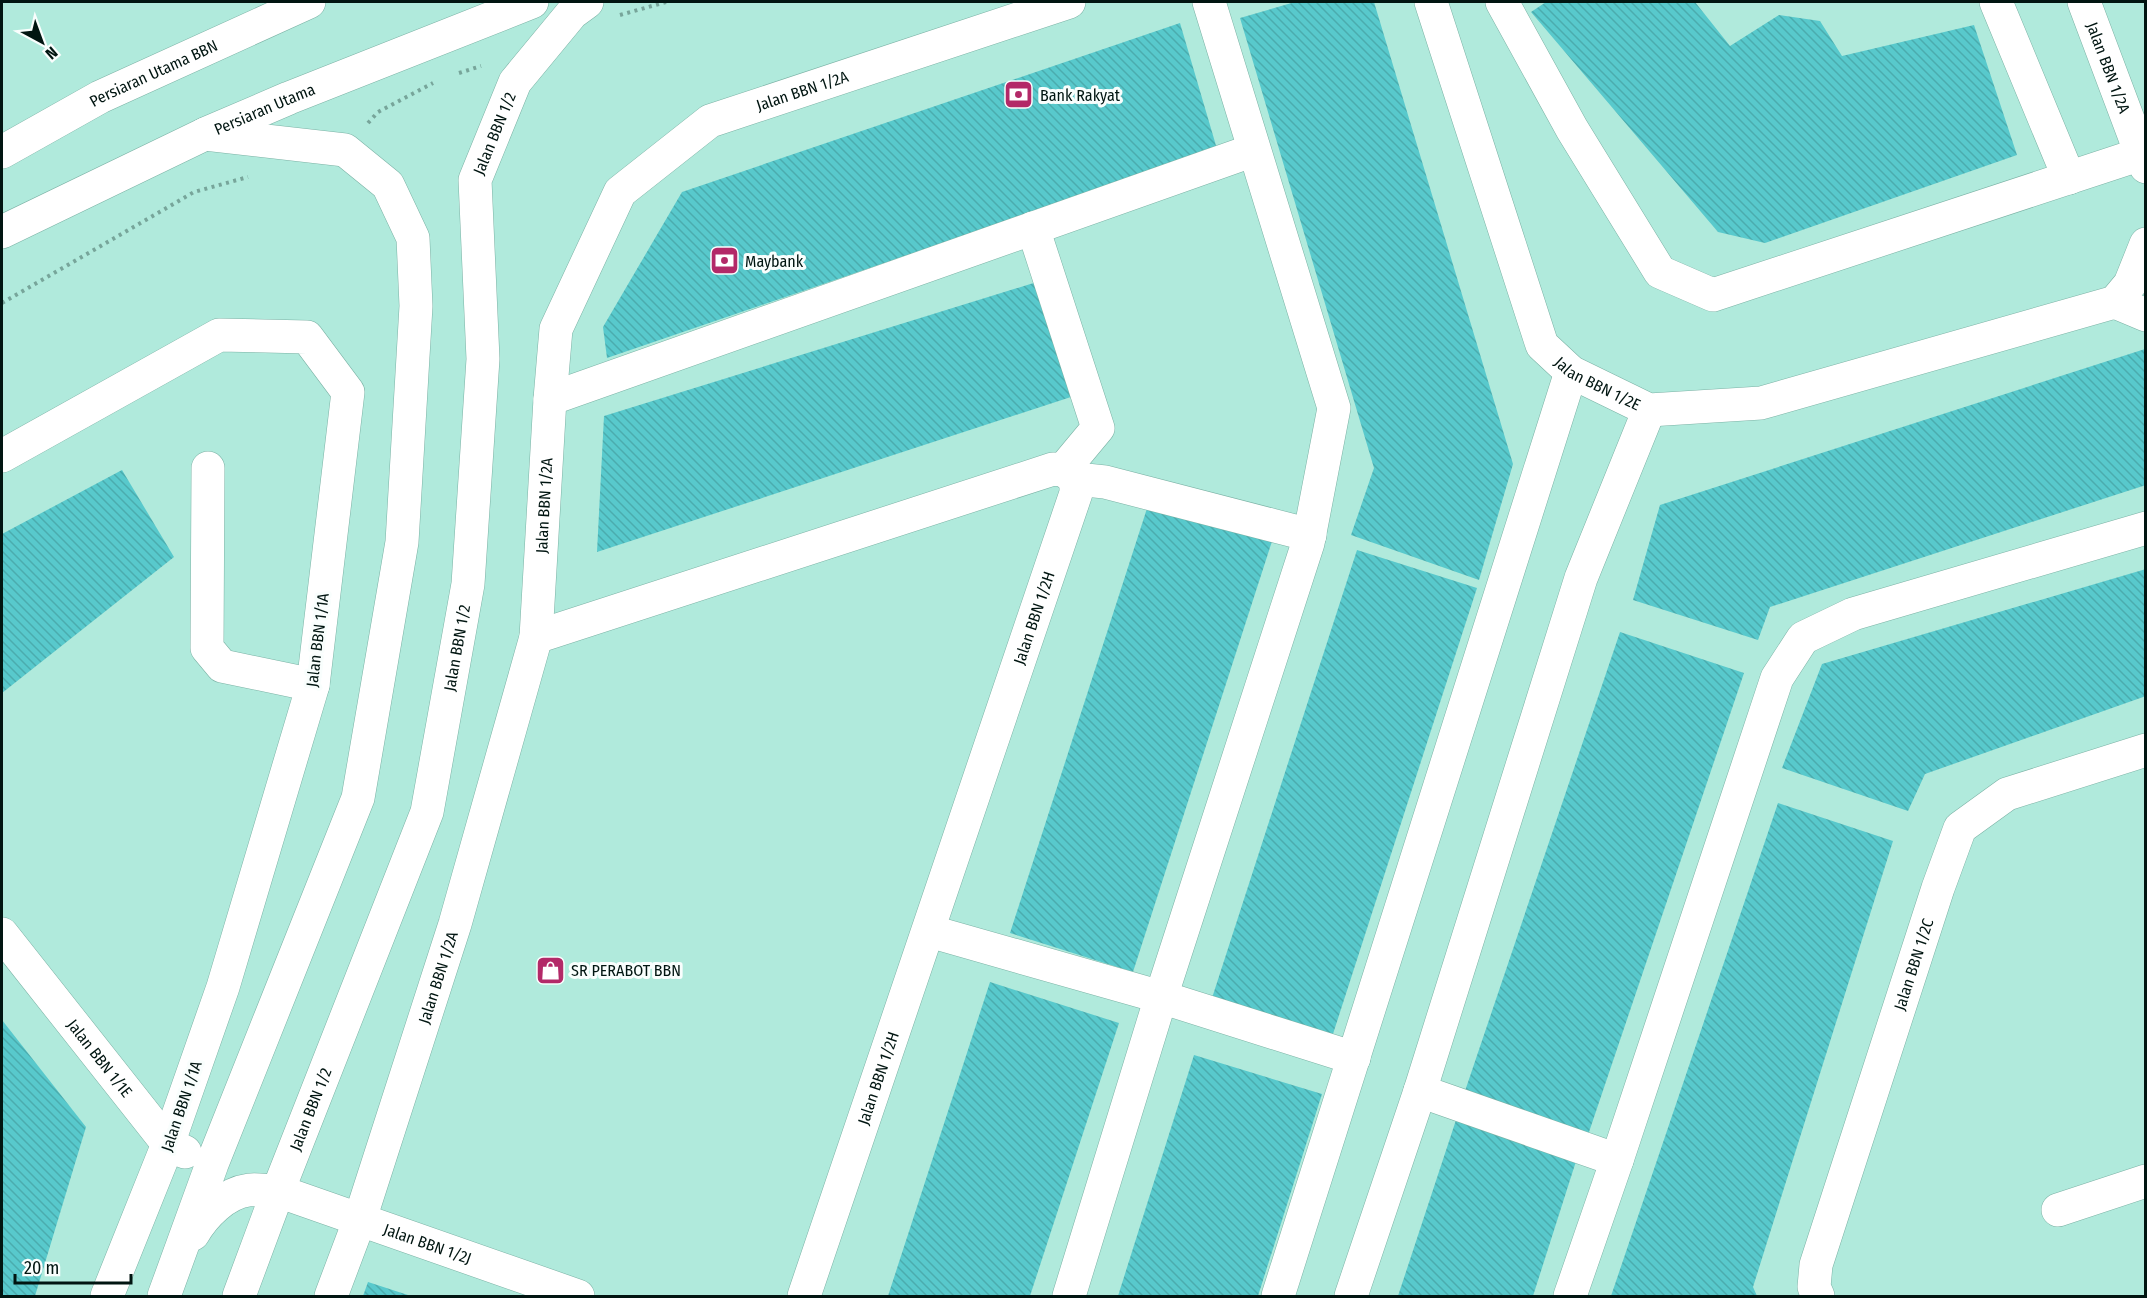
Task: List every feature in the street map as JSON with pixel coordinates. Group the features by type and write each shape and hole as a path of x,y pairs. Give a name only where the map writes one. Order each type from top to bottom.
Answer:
{"street":[{"name":"Persiaran Utama BBN","path":"2,152 100,97 309,2"},
{"name":"Persiaran Utama","path":"2,232 205,134 289,98 532,2"},
{"name":"Jalan BBN 1/2","path":"239,1296 427,812 468,584 483,359 475,180 515,82 572,13 587,2"},
{"name":"Jalan BBN 1/2A","path":"331,1296 360,1219 455,924 536,637 556,329 620,192 710,121 1069,2"},
{"path":"1069,1296 1161,997 1310,535 1334,408 1209,2"},
{"name":"Jalan BBN 1/2E","path":"1431,2 1542,345 1571,372 1649,410 1761,403 2115,302"},
{"path":"1502,2 1572,129 1660,272 1713,295 2069,178 2143,161"},
{"path":"1996,2 2069,178"},
{"name":"Jalan BBN 1/2A","path":"2084,2 2143,161"},
{"path":"164,1296 213,1164 358,798 402,542 416,306 412,238 388,184 345,150 205,134"},
{"path":"550,399 1254,150"},
{"path":"1033,228 1098,428 1069,475"},
{"path":"2145,244 2130,284 2115,302 2145,315"},
{"name":"Jalan BBN 1/1A","path":"2,456 219,335 307,337 348,392 313,685 223,987 168,1144 107,1296"},
{"path":"1278,1296 1571,372"},
{"path":"1350,1296 1420,1091 1581,578 1649,410"},
{"path":"208,468 207,648 222,666 313,685"},
{"path":"536,637 1053,469 1069,475 1106,482 1310,535"},
{"name":"Jalan BBN 1/2H","path":"804,1296 1076,493 1069,475"},
{"path":"1570,1296 1777,678 1803,638 1853,614 2145,528"},
{"name":"Jalan BBN 1/2C","path":"1818,1296 1814,1287 1816,1265 1938,888 1960,828 2007,794 2145,750"},
{"path":"929,931 1161,997 1354,1058"},
{"name":"Jalan BBN 1/1E","path":"2,934 168,1144 213,1164"},
{"path":"1420,1091 1617,1160"},
{"path":"2058,1210 2145,1181"},
{"name":"Jalan BBN 1/2J","path":"175,1266 201,1222 220,1202 246,1190 278,1191 578,1296"}],"building":[{"path":"1295,2 1374,2 1513,464 1479,580 1351,535 1374,468 1240,18"},
{"path":"1546,2 1695,2 1730,46 1779,15 1820,21 1842,56 1974,25 2017,155 1765,243 1718,232 1531,12"},
{"path":"1180,23 1217,149 607,358 603,327 682,192"},
{"path":"1040,281 1074,396 597,552 604,416"},
{"path":"2145,349 2146,485 1770,607 1758,640 1633,600 1660,505"},
{"path":"122,470 174,557 2,693 2,534"},
{"path":"1151,496 1274,535 1133,972 1010,933"},
{"path":"1357,550 1477,588 1332,1037 1212,998"},
{"path":"2146,569 2146,696 1925,774 1908,811 1782,768 1822,664"},
{"path":"1620,632 1744,673 1588,1135 1464,1094"},
{"path":"1778,803 1893,841 1753,1287 1757,1296 1611,1296"},
{"path":"990,982 1119,1023 1030,1296 888,1296"},
{"path":"2,1020 86,1127 35,1296 2,1296"},
{"path":"1194,1055 1322,1094 1258,1296 1118,1296"},
{"path":"1457,1117 1578,1155 1533,1296 1398,1296"},
{"path":"368,1282 411,1296 363,1296"}],"place":[{"name":"Bank Rakyat","path":"1019,95"},
{"name":"Maybank","path":"724,261"},
{"name":"SR PERABOT BBN","path":"550,970"}]}
